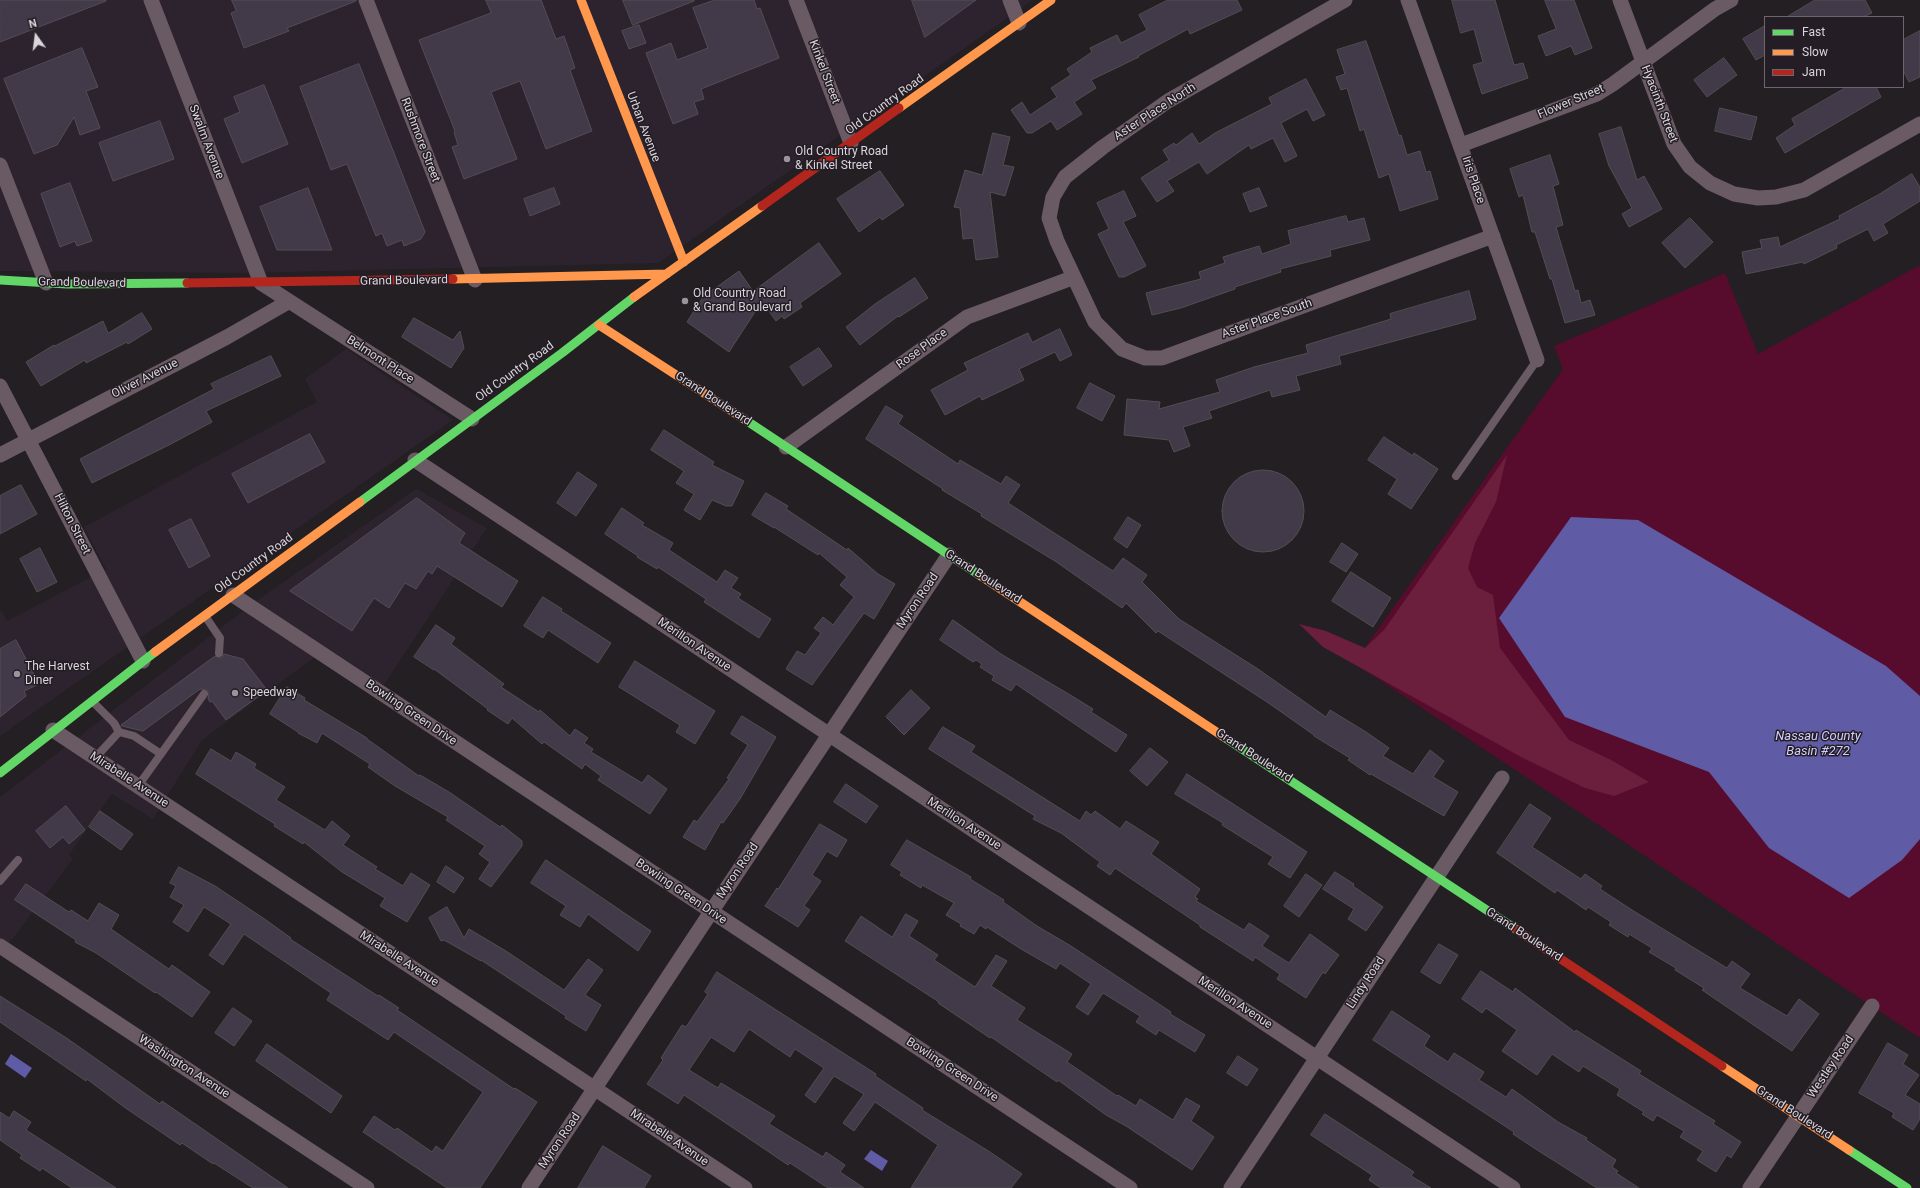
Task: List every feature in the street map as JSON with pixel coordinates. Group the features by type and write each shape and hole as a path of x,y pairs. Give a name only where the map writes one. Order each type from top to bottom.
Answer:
{"street":[{"name":"Swalm Avenue","path":"151,0 261,283"},
{"name":"Rushmore Street","path":"366,0 475,280"},
{"name":"Urban Avenue","path":"581,0 684,262"},
{"name":"Kinkel Street","path":"796,0 851,143"},
{"path":"1010,0 1019,23"},
{"name":"Old Country Road","path":"0,773 143,661 667,274 1051,0"},
{"name":"Aster Place North","path":"1072,278 1049,218 1053,197 1065,177 1103,147 1168,101 1345,0"},
{"name":"Iris Place","path":"1408,0 1537,360"},
{"name":"Hyacinth Street","path":"1620,0 1674,144 1690,167 1710,183 1734,194 1764,198 1776,197 1804,190 1920,124"},
{"name":"Flower Street","path":"1460,145 1598,94 1715,9 1731,0"},
{"path":"0,164 46,282"},
{"name":"Aster Place South","path":"1072,278 1095,322 1122,349 1145,358 1162,358 1493,236"},
{"name":"Grand Boulevard","path":"0,280 67,284 261,283 475,280 667,274"},
{"name":"Rose Place","path":"786,447 967,317 1072,278"},
{"path":"261,283 288,302"},
{"name":"Belmont Place","path":"288,302 472,419"},
{"name":"Oliver Avenue","path":"0,455 227,337 288,302"},
{"name":"Grand Boulevard","path":"599,325 1907,1188"},
{"name":"Hilton Street","path":"0,386 143,661"},
{"name":"Merillon Avenue","path":"415,460 1513,1188"},
{"name":"Myron Road","path":"529,1188 949,555"},
{"name":"Bowling Green Drive","path":"233,595 1130,1188"},
{"name":"Mirabelle Avenue","path":"53,730 745,1188"},
{"name":"Lindy Road","path":"1230,1188 1502,778"},
{"name":"Washington Avenue","path":"0,946 367,1188"},
{"name":"Westley Road","path":"1750,1188 1872,1006"}],"lane":[{"path":"1456,476 1537,360"},
{"path":"205,616 220,638 219,653"},
{"path":"138,786 204,694"},
{"path":"92,701 114,722 119,732 134,736 161,754"},
{"path":"95,758 119,732"},
{"path":"0,880 18,860"}],"shaded area":[{"path":"0,0 1033,0 658,263 246,273 0,271"},
{"name":"Nassau County Basin #272","path":"1920,265 1920,1038 1354,663 1563,369 1554,346 1725,273 1758,354"},
{"path":"346,349 453,420 0,736 0,612 2,611 7,621 106,569 84,527 317,402 305,379"},
{"path":"1507,455 1496,502 1475,543 1468,568 1477,587 1493,595 1500,648 1569,740 1611,760 1649,782 1614,796 1585,788 1523,758 1323,647 1299,624 1326,631 1365,648 1384,630"},
{"path":"416,489 487,528 384,685 323,651 202,740 153,819 112,794 69,855 73,859 7,946 0,941 0,797 252,604"}],"water":[{"name":"Nassau County Basin #272","path":"1571,517 1638,520 1886,666 1920,696 1920,839 1902,860 1849,898 1769,848 1709,772 1565,717 1499,618"},
{"path":"11,1054 32,1068 25,1078 5,1064"},
{"path":"871,1150 888,1161 882,1171 864,1159"}],"building":[{"path":"0,0 106,0 106,1 0,42"},
{"path":"232,0 356,1 287,28 289,31 244,48 231,13 236,11"},
{"path":"486,0 541,0 556,39 564,36 575,68 570,70 592,131 546,149 520,81 491,92 517,159 464,179 452,147 458,145 455,131 419,40 491,13"},
{"path":"623,0 694,0 694,1 633,25"},
{"path":"715,0 754,0 757,9 760,8 779,58 701,89 704,99 694,102 698,114 673,124 646,53 671,43 677,60 708,48 693,8"},
{"path":"912,0 976,0 925,37"},
{"path":"1168,0 1237,0 1242,10 1190,34 1188,29 1138,56 1139,57 1091,80 1096,88 1074,102 1082,114 1057,130 1051,121 1032,133 1027,133 1011,110 1022,102 1030,115 1057,97 1051,88 1071,75 1067,69 1092,52 1090,48 1117,35 1121,43 1147,30 1139,15"},
{"path":"1452,0 1495,0 1514,65 1523,63 1528,78 1482,94 1473,65 1483,62 1474,29 1461,33"},
{"path":"1545,0 1574,0 1592,48 1575,55 1571,46 1546,56 1538,36 1556,29"},
{"path":"1815,0 1865,0 1872,13 1865,16 1789,16"},
{"path":"639,25 646,43 629,49 622,31"},
{"path":"1764,27 1764,56 1756,60 1743,39"},
{"path":"1920,31 1920,77 1909,82 1904,72 1904,39"},
{"path":"1366,41 1407,155 1420,151 1426,172 1430,171 1438,199 1400,211 1389,174 1379,178 1364,129 1360,131 1347,88 1341,90 1336,77 1345,74 1337,50"},
{"path":"82,48 98,87 86,91 100,128 80,135 74,117 57,145 34,154 4,79"},
{"path":"1724,58 1737,75 1707,97 1694,80"},
{"path":"359,64 425,232 421,239 404,246 402,240 387,246 382,233 376,236 347,164 331,170 300,87"},
{"path":"1306,79 1325,115 1313,121 1307,109 1281,123 1297,156 1285,162 1273,138 1251,149 1249,145 1207,174 1199,162 1167,181 1174,191 1157,202 1141,178 1169,160 1163,150 1174,143 1176,145 1192,133 1199,144 1215,133 1272,104 1269,98"},
{"path":"264,85 288,144 242,163 224,119 240,112 234,97"},
{"path":"1845,88 1876,88 1881,97 1785,153 1776,138 1795,125 1792,119"},
{"path":"1720,108 1757,117 1751,140 1715,131"},
{"path":"160,121 174,159 113,181 99,143"},
{"path":"1621,127 1637,180 1644,176 1662,209 1629,227 1622,214 1632,208 1609,166 1599,134"},
{"path":"993,133 1010,137 1003,165 1014,167 1005,196 990,192 998,257 976,260 973,238 963,239 960,208 954,207 965,170 982,175"},
{"path":"1550,155 1559,184 1553,186 1563,225 1556,227 1575,291 1578,290 1581,303 1590,300 1595,315 1565,323 1552,279 1550,279 1535,232 1532,232 1523,195 1519,197 1510,169"},
{"path":"880,171 904,205 882,220 880,217 859,232 837,199"},
{"path":"1912,174 1920,187 1920,201 1883,224 1888,233 1874,241 1868,229 1836,245 1837,248 1804,264 1803,262 1746,274 1742,252 1762,248 1760,240 1778,237 1780,247 1840,219 1839,216 1878,195"},
{"path":"70,183 92,241 77,246 75,241 60,247 41,194"},
{"path":"308,188 332,250 277,250 260,207"},
{"path":"554,188 560,204 530,216 524,199"},
{"path":"1259,188 1267,206 1250,212 1243,194"},
{"path":"1124,191 1136,216 1123,222 1146,266 1124,277 1119,277 1098,234 1109,229 1097,203"},
{"path":"1346,216 1348,222 1364,218 1370,240 1330,250 1331,256 1280,269 1281,272 1235,287 1235,289 1181,308 1152,315 1146,293 1201,279 1199,272 1225,263 1223,257 1259,246 1262,254 1291,244 1288,231"},
{"path":"1690,218 1713,242 1685,268 1662,243"},
{"path":"819,243 841,274 800,303 802,307 784,319 782,316 776,321 762,301 729,352 687,322 703,297 739,271 753,291"},
{"path":"915,278 928,298 899,317 898,316 860,345 846,327 875,304"},
{"path":"1469,291 1476,319 1339,356 1341,364 1296,376 1300,390 1272,397 1270,390 1209,411 1212,418 1183,427 1190,446 1174,452 1169,440 1124,435 1127,399 1160,402 1159,409 1220,392 1216,380 1254,367 1308,353 1306,345 1391,319 1390,314"},
{"path":"142,313 152,329 128,344 127,342 86,363 85,360 41,386 26,362 54,345 55,346 103,321 108,333"},
{"path":"414,318 453,340 460,331 464,348 451,368 402,337"},
{"path":"1060,329 1072,355 1060,361 1055,352 1019,369 1024,380 982,400 980,396 945,415 931,390 968,370 964,363 1028,333 1032,342"},
{"path":"819,348 832,366 803,386 790,367"},
{"path":"271,356 281,376 206,411 212,422 92,483 80,459 214,389 211,384"},
{"path":"1090,383 1115,396 1102,421 1077,408"},
{"path":"886,406 903,416 898,424 958,464 960,460 1001,484 1006,476 1020,485 1008,503 1113,571 1123,558 1147,575 1142,582 1179,619 1258,669 1326,717 1330,710 1366,732 1389,748 1383,756 1413,774 1430,750 1444,761 1433,777 1458,792 1444,816 1371,774 1370,775 1348,760 1350,758 1314,736 1270,704 1158,631 1156,633 1126,603 1122,608 1055,561 981,516 982,514 942,490 943,489 866,439"},
{"path":"664,430 714,462 712,465 744,481 732,506 726,506 712,500 700,520 684,510 694,494 676,483 684,471 651,450"},
{"path":"310,434 325,462 248,503 232,474"},
{"path":"1384,437 1413,456 1414,453 1438,469 1411,509 1388,494 1397,479 1368,460"},
{"path":"1263,470 1279,473 1292,482 1301,495 1304,511 1301,527 1292,540 1279,549 1263,552 1247,549 1234,540 1225,527 1222,511 1225,495 1234,482 1247,473"},
{"path":"578,472 597,485 576,516 557,503"},
{"path":"21,485 37,514 0,534 0,496"},
{"path":"766,493 788,506 786,509 847,550 848,548 878,574 895,584 874,619 864,613 812,685 786,669 797,651 805,655 821,633 814,628 823,617 833,625 854,597 840,585 847,577 819,553 818,555 752,515"},
{"path":"417,498 465,533 459,543 518,581 502,607 437,566 432,574 428,571 416,589 405,583 389,608 374,598 352,631 290,591"},
{"path":"622,508 644,523 642,525 673,543 669,550 717,582 725,570 738,578 731,588 741,594 738,598 771,619 759,638 704,602 706,599 658,567 657,569 637,557 638,556 605,534"},
{"path":"1128,517 1141,525 1127,548 1114,539"},
{"path":"191,519 210,556 189,568 169,530"},
{"path":"1342,543 1358,554 1346,572 1330,562"},
{"path":"40,548 57,582 37,592 20,559"},
{"path":"1351,572 1391,598 1373,627 1332,601"},
{"path":"543,597 562,609 561,611 611,643 598,663 548,630 543,638 524,626"},
{"path":"953,620 1001,654 1093,709 1091,712 1127,735 1116,752 1016,684 1011,691 992,680 994,676 980,667 982,664 976,660 973,662 940,640"},
{"path":"436,625 455,638 451,644 504,684 501,687 539,712 540,710 570,736 575,729 588,738 584,743 593,749 591,752 642,783 648,775 667,789 650,814 598,780 601,776 585,764 582,769 544,742 542,744 512,718 508,724 487,710 488,709 434,669 414,657"},
{"name":"The Harvest Diner","path":"16,640 39,684 24,691 26,696 0,717 0,649"},
{"path":"224,654 243,659 267,690 226,720 212,701 210,702 208,699 209,694 207,690 200,689 143,731 121,725 215,656 221,658"},
{"path":"635,661 715,711 695,744 676,732 680,725 619,687"},
{"path":"287,687 305,698 304,700 367,738 419,776 420,775 449,792 500,827 502,825 522,841 522,846 491,887 479,879 490,862 479,854 485,846 446,820 448,817 395,786 368,767 370,764 322,733 317,743 298,733 270,714"},
{"path":"911,690 930,708 904,735 886,717"},
{"path":"742,716 776,737 740,799 723,823 721,822 705,850 683,837 694,820 697,822 729,779 727,778 748,745 731,734"},
{"path":"943,727 975,746 971,752 1080,821 1086,811 1091,815 1095,811 1120,829 1126,821 1159,842 1151,854 1200,889 1195,897 1198,899 1196,901 1244,930 1249,923 1269,936 1262,946 1289,963 1310,934 1339,955 1325,974 1323,972 1306,998 1277,979 1280,974 1255,957 1253,961 1200,927 1200,925 1115,868 1110,875 1097,866 1100,862 1061,833 1033,819 1035,816 929,749"},
{"path":"1150,748 1168,762 1147,786 1130,771"},
{"path":"211,749 231,761 236,752 256,764 254,768 285,787 276,800 325,830 332,821 350,836 343,845 377,867 375,869 403,886 411,873 430,885 407,922 380,906 385,898 342,872 304,842 303,844 274,826 275,824 196,774"},
{"path":"1187,774 1307,852 1290,878 1268,864 1273,857 1222,825 1223,823 1175,794"},
{"path":"846,784 878,806 866,823 834,802"},
{"path":"1530,804 1551,818 1532,847 1581,879 1585,874 1602,886 1600,889 1727,968 1732,961 1750,974 1740,988 1787,1016 1799,999 1819,1014 1792,1051 1702,990 1704,988 1675,970 1676,968 1649,952 1652,948 1629,934 1628,937 1609,925 1611,922 1588,907 1586,910 1557,890 1555,893 1497,853"},
{"path":"66,806 85,830 69,844 63,837 50,848 36,831"},
{"path":"100,811 133,834 121,850 89,827"},
{"path":"820,824 847,840 837,857 827,851 812,875 821,881 804,906 810,910 798,927 765,906 777,888 778,889"},
{"path":"907,840 971,877 970,879 1004,900 1003,902 1037,926 1071,946 1171,1012 1170,1014 1205,1035 1195,1052 1159,1030 1156,1035 1136,1022 1140,1016 1103,993 1088,1015 1076,1007 1091,984 1060,963 1056,969 987,927 986,929 980,925 974,934 960,926 961,924 946,915 954,903 922,885 921,888 900,875 902,872 891,865"},
{"path":"546,860 651,931 638,951 588,914 580,927 560,915 566,906 531,883"},
{"path":"446,866 464,878 454,893 437,882"},
{"path":"179,867 215,886 266,920 291,938 290,939 399,1008 397,1010 514,1089 515,1088 537,1102 480,1188 447,1188 363,1132 374,1116 395,1130 397,1128 432,1152 436,1146 443,1151 483,1092 394,1032 388,1040 327,1000 331,993 244,934 223,965 209,955 231,924 204,907 188,932 173,922 184,905 170,897 176,886 170,883"},
{"path":"1335,872 1354,884 1353,886 1383,907 1366,931 1348,919 1354,909 1323,889"},
{"path":"1306,874 1322,885 1299,917 1284,906"},
{"path":"26,884 69,912 71,910 88,921 99,903 119,915 111,929 169,969 172,965 210,992 192,1017 96,953 75,942 76,940 15,900"},
{"path":"447,907 464,938 469,929 506,951 564,990 588,959 603,970 585,995 601,1005 586,1031 565,1018 566,1016 481,960 444,940 441,941 429,918"},
{"path":"906,914 918,921 909,936 938,955 934,960 975,987 996,955 1007,961 991,986 1025,1008 1017,1020 1072,1054 1067,1062 1117,1096 1118,1095 1136,1106 1140,1099 1173,1120 1186,1098 1200,1106 1191,1121 1214,1137 1192,1170 1126,1126 1106,1115 1058,1080 1057,1082 938,1003 939,1002 845,941 861,916 892,937"},
{"path":"1439,944 1458,955 1440,984 1421,972"},
{"path":"1481,971 1513,992 1515,988 1575,1032 1576,1030 1641,1071 1639,1074 1715,1121 1713,1124 1741,1142 1731,1158 1727,1155 1716,1172 1697,1160 1703,1151 1680,1137 1684,1131 1657,1115 1653,1121 1642,1114 1644,1112 1617,1095 1620,1089 1583,1066 1579,1072 1552,1054 1537,1075 1502,1051 1517,1030 1486,1008 1482,1013 1462,999"},
{"path":"717,972 876,1074 875,1076 923,1108 922,1110 990,1152 1022,1174 1011,1188 911,1188 938,1145 875,1102 854,1131 843,1123 864,1094 834,1076 815,1103 805,1095 824,1068 795,1049 790,1057 749,1029 734,1052 711,1037 689,1070 718,1088 721,1083 775,1116 769,1124 823,1157 826,1152 845,1165 840,1172 864,1188 828,1188 790,1163 788,1165 684,1095 678,1104 647,1084 663,1060 661,1058 682,1025 686,1027 708,994 705,992"},
{"path":"0,996 68,1039 160,1104 162,1101 288,1188 253,1188 182,1143 180,1145 124,1107 87,1079 86,1081 0,1022"},
{"path":"233,1008 252,1021 234,1046 215,1033"},
{"path":"1392,1011 1430,1036 1424,1046 1448,1062 1454,1053 1484,1072 1479,1080 1506,1097 1512,1089 1558,1122 1587,1138 1586,1140 1616,1160 1612,1167 1618,1171 1616,1173 1639,1188 1597,1188 1534,1148 1513,1134 1514,1132 1373,1040"},
{"path":"1888,1043 1908,1055 1903,1064 1919,1075 1905,1095 1920,1104 1920,1119 1913,1130 1892,1117 1894,1113 1859,1093"},
{"path":"267,1044 342,1096 331,1113 256,1061"},
{"path":"1238,1056 1258,1069 1247,1086 1227,1073"},
{"path":"14,1111 31,1122 26,1130 116,1188 72,1188 42,1168 40,1171 20,1158 22,1155 0,1140 0,1112 9,1118"},
{"path":"1325,1114 1414,1172 1411,1176 1431,1188 1381,1188 1369,1180 1372,1175 1311,1135"},
{"path":"603,1146 651,1176 644,1188 578,1188"}],"traffic: fast":[{"path":"0,280 67,284 187,283"},
{"path":"360,502 562,353 634,297"},
{"path":"744,419 981,576"},
{"path":"0,773 155,652"},
{"path":"1224,737 1517,930"},
{"path":"1849,1150 1907,1188"}],"traffic: slow":[{"path":"581,0 684,262"},
{"path":"899,108 1051,0"},
{"path":"634,297 762,206"},
{"path":"453,279 667,274"},
{"path":"599,325 744,419"},
{"path":"155,652 360,502"},
{"path":"981,576 1224,737"},
{"path":"1722,1066 1849,1150"}],"traffic: jam":[{"path":"762,206 899,108"},
{"path":"187,283 453,279"},
{"path":"1517,930 1722,1066"}],"place":[{"name":"Old Country Road & Kinkel Street","path":"787,159"},
{"name":"Old Country Road & Grand Boulevard","path":"685,301"},
{"name":"The Harvest Diner","path":"17,674"},
{"name":"Speedway","path":"235,693"}]}
